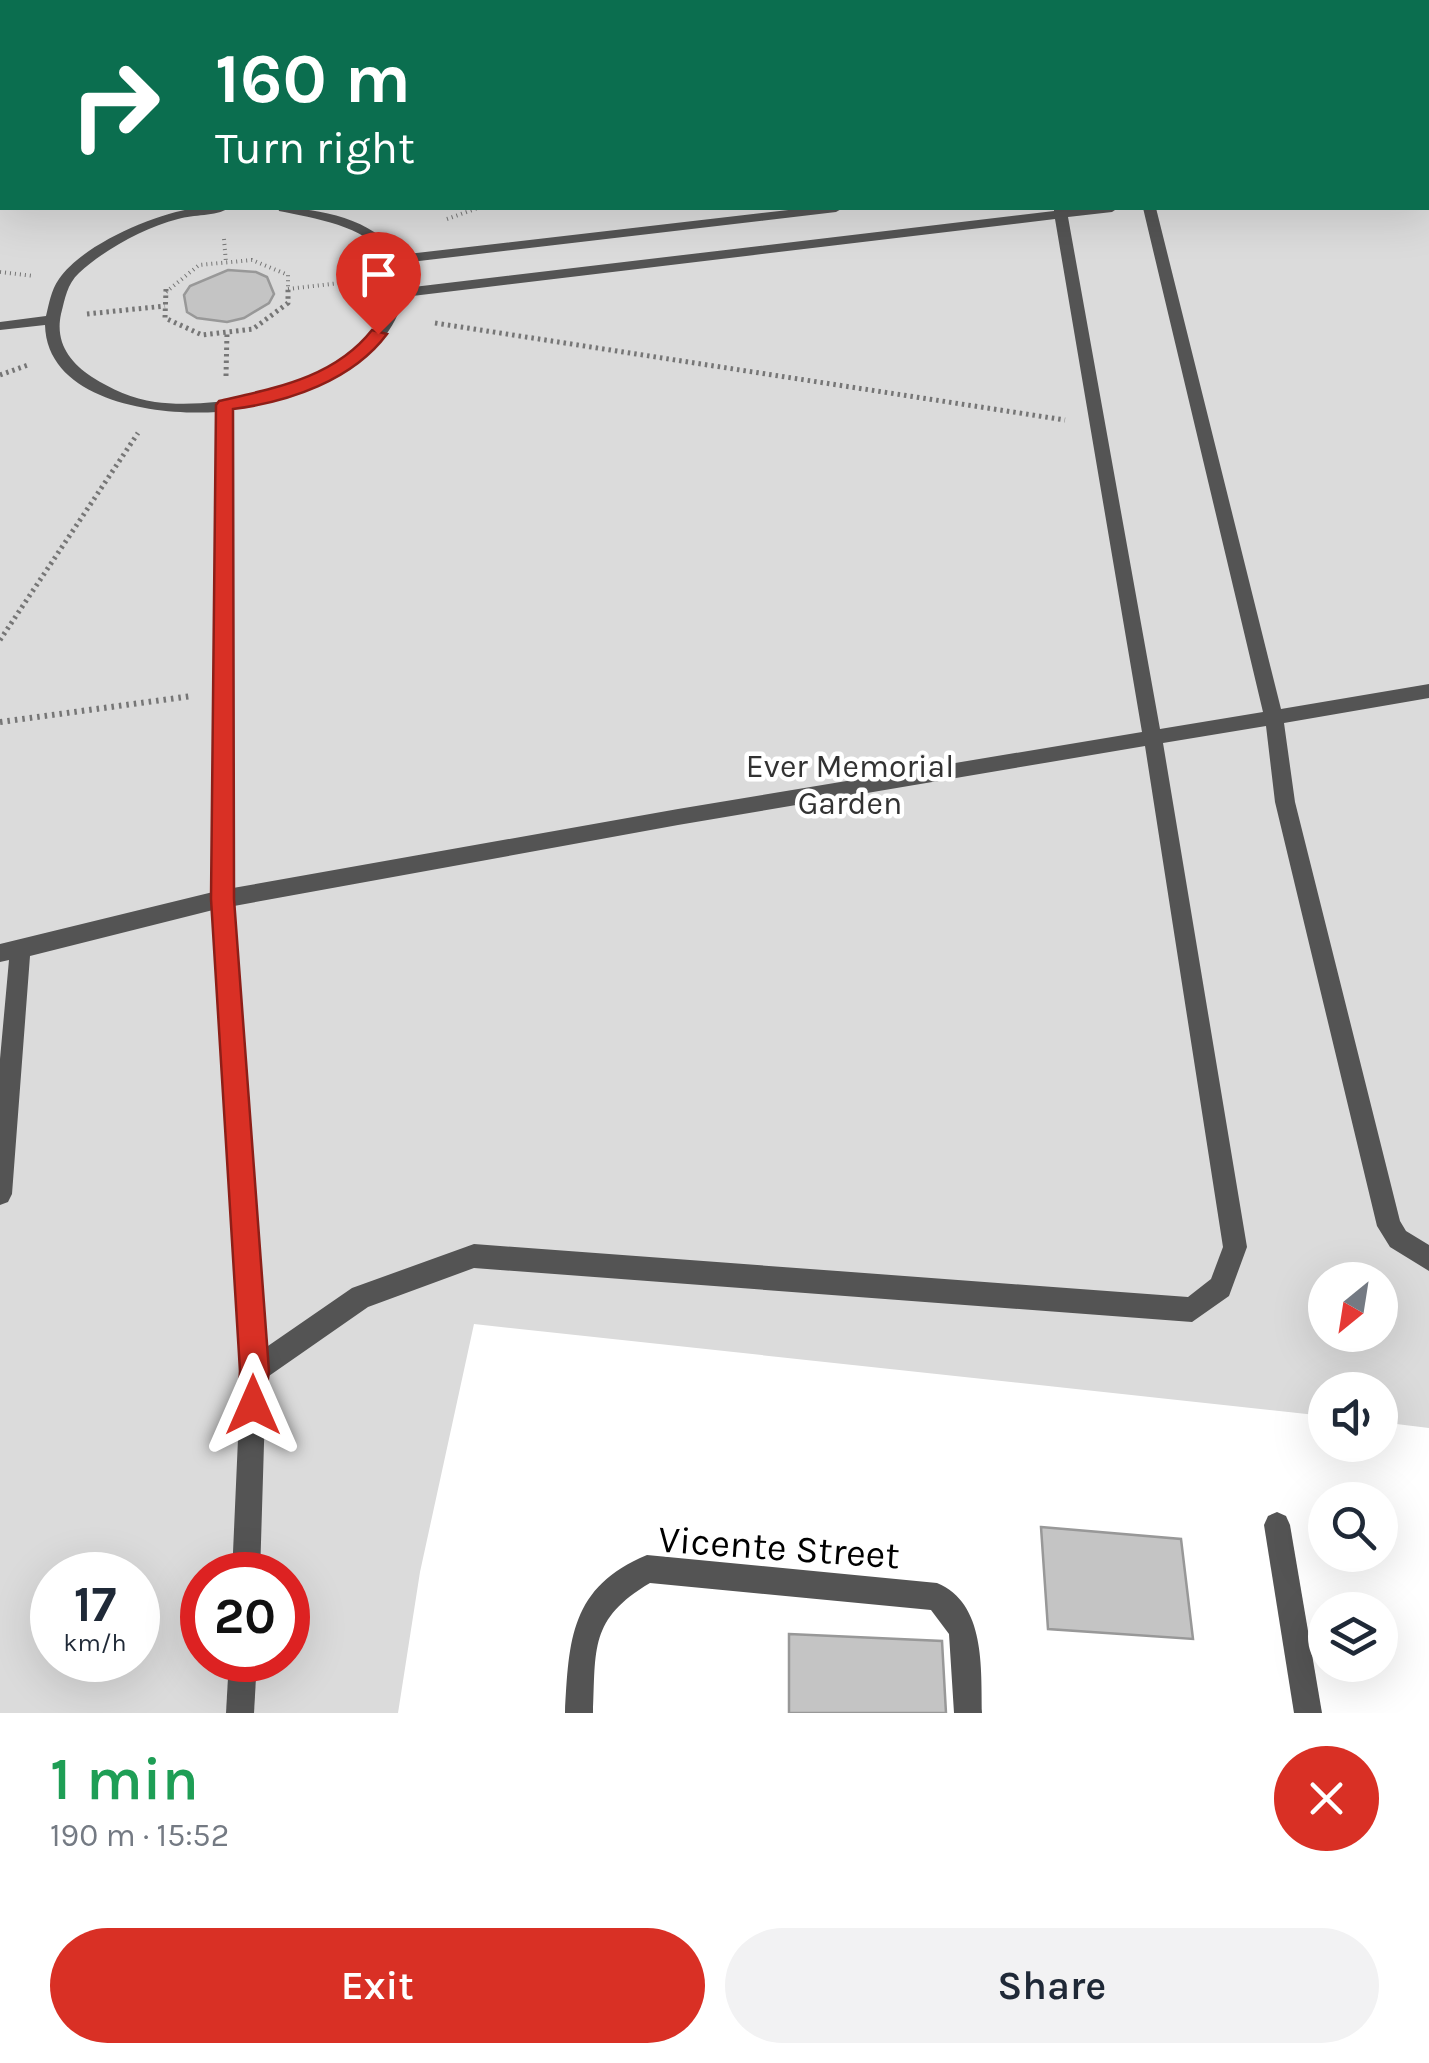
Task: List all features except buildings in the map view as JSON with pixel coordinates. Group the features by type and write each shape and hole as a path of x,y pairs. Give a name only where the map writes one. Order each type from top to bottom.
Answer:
{"street":[{"path":"211,210 164,219 98,254 65,280 51,319 57,354 85,383 132,402 194,408 225,405 258,401 318,380 364,351 392,316 398,285 392,260 383,243 318,212 301,210"},
{"path":"392,260 819,210"},
{"path":"254,1371 361,1297 474,1256 1192,1310 1220,1286 1235,1247 1153,740 1061,210 398,285"},
{"path":"1150,210 1274,717 1285,802 1390,1226 1398,1239 1429,1258"},
{"path":"0,326 51,319"},
{"path":"225,405 222,899 254,1371 247,1552"},
{"path":"0,1194 10,951 222,899 786,797 1153,740 1429,690"},
{"path":"1276,1524 1308,1713"},
{"name":"Vicente Street","path":"579,1713 586,1623 614,1587 646,1570 937,1597 954,1609 963,1628 968,1713"},
{"path":"240,1713 241,1682"}],"path":[{"path":"252,260 288,275 288,289 288,303 253,329 202,335 165,318 166,289 199,266 252,260"},
{"path":"288,289 398,285"},
{"path":"51,319 165,306"},
{"path":"392,316 1096,424"},
{"path":"225,405 227,332"},
{"path":"0,640 157,405"},
{"path":"0,722 224,692"}],"green space":[{"name":"Ever Memorial Garden","path":"0,210 1429,210 1429,1428 1398,1424 1398,1372 1308,1372 1308,1414 474,1324 420,1572 398,1713 0,1713"}],"route":[{"path":"253,1405 254,1371 222,899 225,405 258,401 318,380 364,351 378,334"}]}
